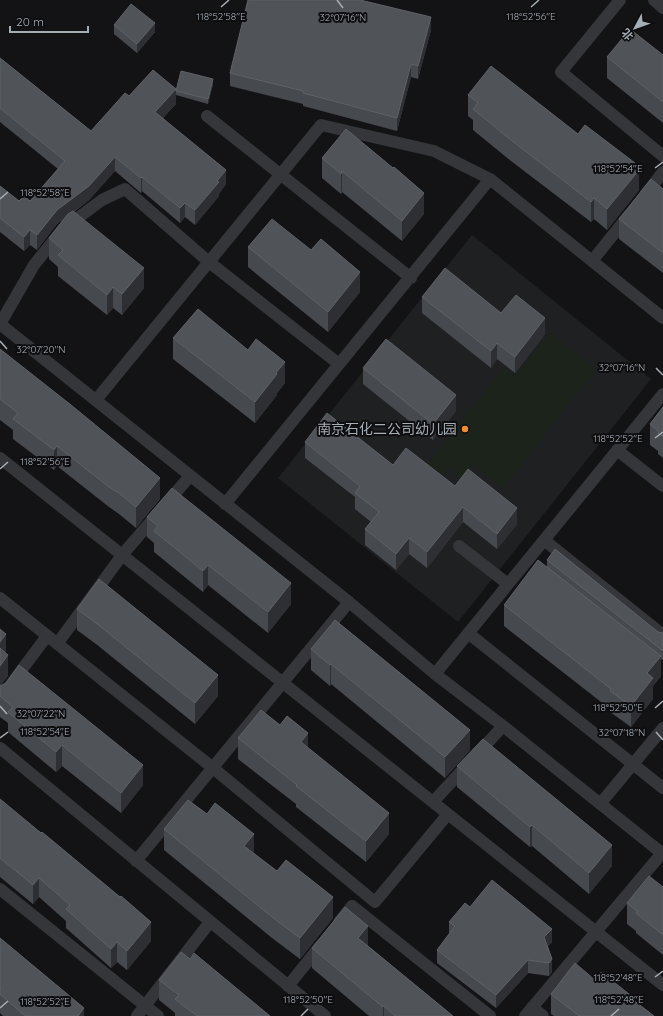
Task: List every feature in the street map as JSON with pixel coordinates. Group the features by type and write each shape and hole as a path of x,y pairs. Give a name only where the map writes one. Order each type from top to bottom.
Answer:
{"lane":[{"path":"620,0 561,72 663,156"},
{"path":"654,0 663,8"},
{"path":"207,116 411,278"},
{"path":"96,400 321,125 434,151 490,180 663,318"},
{"path":"592,261 663,172"},
{"path":"225,504 490,180"},
{"path":"339,364 209,262 125,189 102,200 63,229 34,265 0,324 349,602 435,674 503,726 662,853 528,1012 543,1016"},
{"path":"435,674 508,584 529,565 544,540 663,394"},
{"path":"617,450 663,486"},
{"path":"0,458 123,554 663,984"},
{"path":"57,644 123,554 190,476"},
{"path":"544,540 663,635"},
{"path":"459,546 508,584"},
{"path":"0,598 213,768 375,902 448,814"},
{"path":"136,861 349,602"},
{"path":"468,633 663,788"},
{"path":"0,699 48,636"},
{"path":"433,802 503,726"},
{"path":"600,804 663,728"},
{"path":"0,748 325,1016"},
{"path":"0,889 158,1016"},
{"path":"288,986 352,906 490,1016"},
{"path":"137,1016 210,922"}],"shaded area":[{"name":"南京石化二公司幼儿园","path":"472,235 651,379 458,622 278,478"},
{"path":"550,333 596,369 503,488 472,464 461,478 447,467 435,482 422,472 504,367 516,376"}],"building":[{"path":"248,0 360,0 431,17 418,66 411,64 397,118 303,93 303,91 230,73"},
{"path":"131,4 155,23 137,44 114,25"},
{"path":"630,29 663,55 663,102 607,57"},
{"path":"0,58 91,131 125,93 129,96 153,70 176,89 155,112 226,170 217,181 219,182 195,210 185,203 180,208 115,157 89,186 57,210 37,235 30,230 24,237 0,218 0,186 19,201 24,196 30,201 65,161 0,108"},
{"path":"491,66 578,134 585,125 635,163 633,165 639,170 607,209 594,198 591,202 473,109 478,103 468,95"},
{"path":"181,71 213,79 208,99 176,91"},
{"path":"346,129 424,193 402,221 342,171 341,174 322,158"},
{"path":"651,179 663,189 663,253 619,219"},
{"path":"73,211 144,268 122,294 113,287 107,295 58,255 63,250 49,238 68,214"},
{"path":"272,219 311,250 321,239 360,272 328,312 248,247"},
{"path":"445,268 501,313 516,295 545,318 515,357 497,343 491,351 422,297"},
{"path":"198,309 248,350 256,339 285,362 255,402 173,338"},
{"path":"386,339 456,395 433,424 363,368"},
{"path":"0,349 160,478 136,507 57,446 54,450 13,419 18,413 0,399"},
{"path":"663,407 663,437 650,424"},
{"path":"327,413 393,465 406,448 455,486 468,469 517,508 497,534 463,507 427,552 409,538 396,554 365,529 379,512 355,493 360,486 305,442"},
{"path":"172,488 291,583 268,612 208,565 203,571 154,531 158,526 147,517"},
{"path":"555,549 658,632 663,633 663,651 547,560"},
{"path":"538,560 661,656 647,673 653,678 631,706 610,691 611,689 504,605"},
{"path":"99,579 218,675 195,703 77,609"},
{"path":"335,620 470,730 445,757 311,649"},
{"path":"0,629 6,634 0,642"},
{"path":"0,648 8,655 0,666"},
{"path":"19,665 143,765 121,793 62,745 56,752 8,712 13,707 0,696 0,686 6,683"},
{"path":"261,710 280,725 287,716 308,733 301,742 389,813 366,841 238,738"},
{"path":"483,739 612,845 589,873 532,825 530,827 457,766"},
{"path":"0,799 120,897 121,896 151,922 127,951 117,942 111,949 66,909 70,905 39,878 33,885 0,858"},
{"path":"188,800 207,814 215,803 254,834 244,846 277,871 286,860 333,897 300,938 164,829"},
{"path":"649,876 663,887 663,935 636,913 637,911 627,903"},
{"path":"492,880 552,929 544,937 552,959 549,963 528,960 496,995 437,950 455,926 449,922 465,903 470,907"},
{"path":"345,907 368,926 358,938 453,1016 395,1016 312,948"},
{"path":"0,938 84,1008 78,1016 25,1016 0,994"},
{"path":"181,952 190,959 194,953 270,1016 197,1016 175,999 179,995 159,980"},
{"path":"575,963 595,980 601,972 629,994 628,996 654,1016 579,1016 551,994"}],"place":[{"name":"南京石化二公司幼儿园","path":"465,429"}]}
